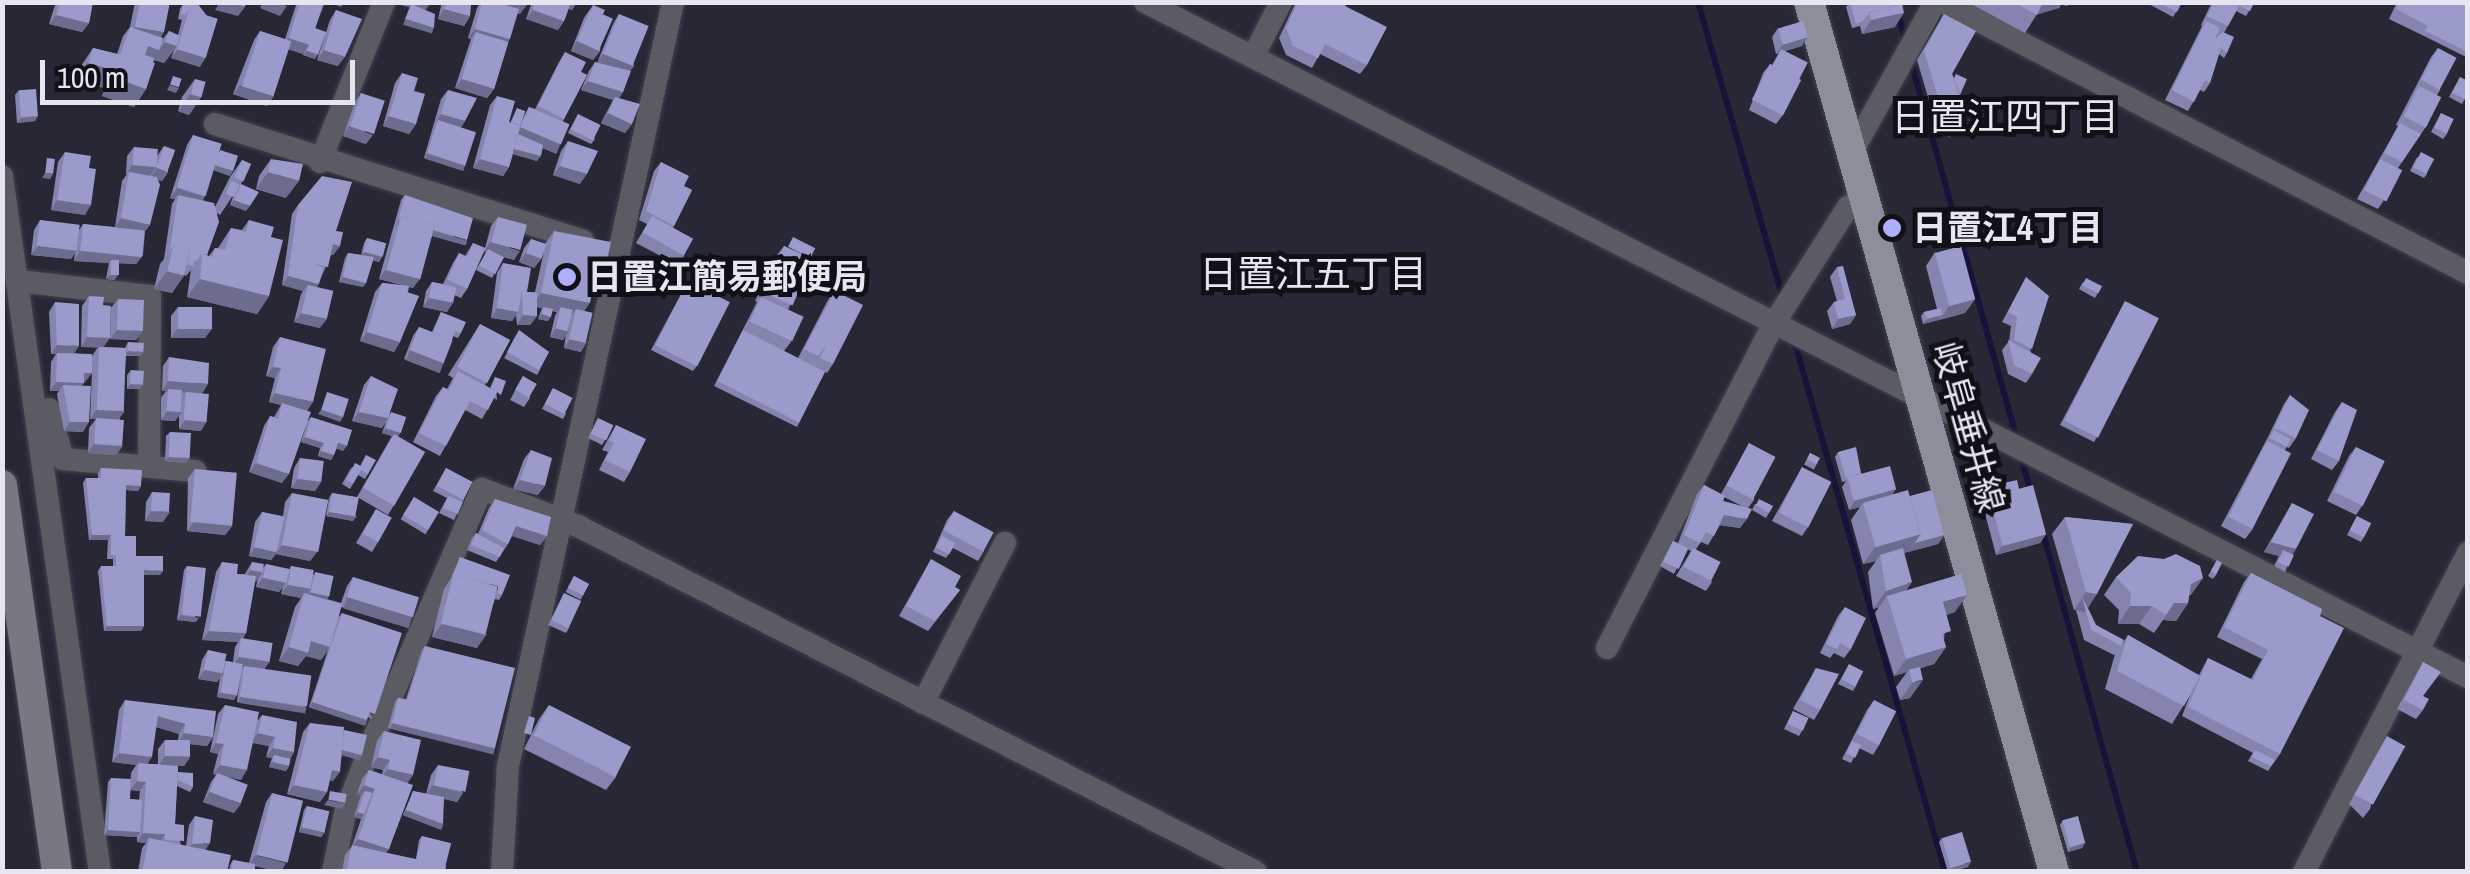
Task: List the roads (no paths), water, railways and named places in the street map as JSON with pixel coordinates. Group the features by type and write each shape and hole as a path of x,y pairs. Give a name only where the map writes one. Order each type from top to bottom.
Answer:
{"main road":[{"name":"岐阜垂井線","path":"1809,2 2054,872"}],"street":[{"path":"320,162 384,2"},
{"path":"502,872 508,766 673,2"},
{"path":"1146,2 2468,677"},
{"path":"1252,57 1280,2"},
{"path":"1852,152 1938,2 2468,273"},
{"path":"215,124 320,162 621,249"},
{"path":"2,176 100,872"},
{"path":"1607,648 1774,325 1848,207 1865,196"},
{"path":"18,281 150,296 148,467"},
{"path":"34,386 48,402 63,459 196,471"},
{"path":"2,485 57,872"},
{"path":"333,872 345,813 482,489 562,520 1256,872"},
{"path":"923,703 1005,543"},
{"path":"2304,872 2468,553"}],"waterway":[{"path":"1698,2 1783,299"},
{"path":"1895,2 1905,40"},
{"path":"1911,62 2017,440"},
{"path":"1794,340 1945,872"},
{"path":"2021,456 2031,493"},
{"path":"2043,533 2137,872"}],"place":[{"name":"日置江4丁目","path":"1892,228"},
{"name":"日置江簡易郵便局","path":"567,277"}],"district":[{"name":"日置江四丁目","path":"2005,117"},
{"name":"日置江五丁目","path":"1313,274"}]}
